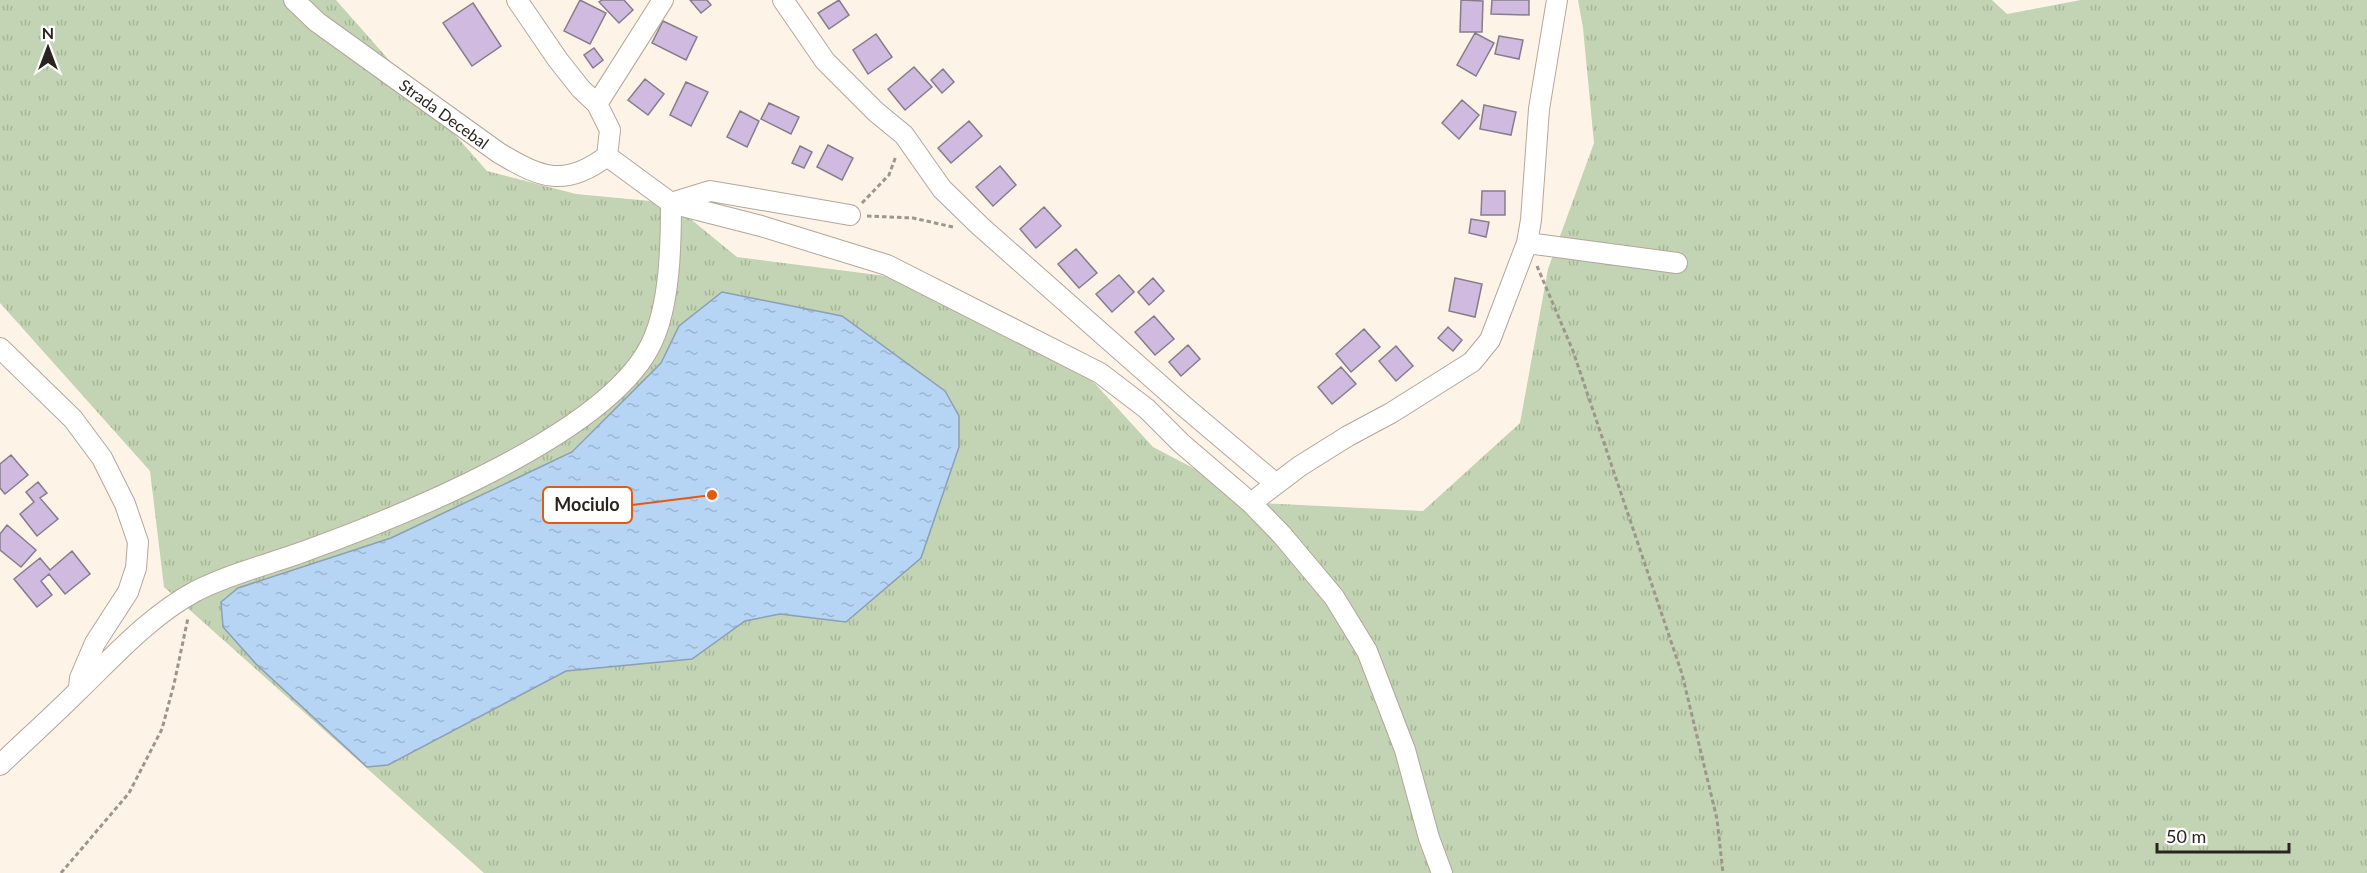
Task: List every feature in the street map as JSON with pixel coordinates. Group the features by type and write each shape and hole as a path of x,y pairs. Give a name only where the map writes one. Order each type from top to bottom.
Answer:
{"street":[{"name":"Strada Decebal","path":"294,0 327,29 499,153 529,171 558,178 589,170 607,156"},
{"path":"517,0 558,60 581,89 597,104 610,130 607,156 671,204 761,226 887,265 1072,358 1100,373 1147,409 1181,443 1251,503 1282,535 1334,597 1367,651 1405,750 1429,838 1442,873"},
{"path":"597,104 626,62 663,0"},
{"path":"783,0 825,61 876,112 903,135 942,189 980,226 1276,484"},
{"path":"1251,503 1309,460 1391,413 1472,362 1490,340 1527,243 1532,220 1542,81 1557,0"},
{"path":"671,204 710,191 850,216"},
{"path":"0,765 135,636 166,611 194,593 226,577 307,550 432,499 492,471 577,421 614,393 637,368 653,341 664,300 671,251 671,204"},
{"path":"1527,243 1677,263"},
{"path":"0,348 73,419 102,458 125,504 138,542 136,568 128,592 95,643 80,678 79,691"}],"path":[{"path":"850,216 889,175 903,135"},
{"path":"850,216 913,218 955,227 980,226"},
{"path":"1527,243 1573,351 1682,674 1717,819 1723,873"},
{"path":"61,873 129,793 162,729 194,593"}],"green space":[{"path":"0,0 336,0 487,171 576,194 671,203 737,257 949,284 1056,341 1153,447 1260,503 1423,511 1520,423 1548,269 1594,143 1583,28 1578,0 1992,0 2007,14 2081,0 2367,0 2367,873 484,873 164,587 150,471 0,303"}],"water":[{"path":"722,292 842,316 945,391 959,416 959,447 921,558 846,622 780,614 745,621 692,659 566,671 388,765 367,767 256,664 223,627 221,602 238,588 391,538 572,452 661,363 679,326"}],"building":[{"path":"580,0 606,13 590,44 564,31"},
{"path":"624,0 633,10 619,23 599,2"},
{"path":"690,0 707,0 711,5 701,13"},
{"path":"839,0 849,15 829,29 818,13"},
{"path":"1461,0 1483,1 1482,32 1460,32"},
{"path":"1492,0 1529,0 1529,15 1491,14"},
{"path":"473,3 501,46 472,66 443,23"},
{"path":"663,21 697,37 686,60 652,43"},
{"path":"1475,33 1494,43 1476,76 1457,65"},
{"path":"876,34 892,57 868,74 853,50"},
{"path":"1499,36 1523,40 1519,59 1495,54"},
{"path":"594,48 603,60 593,68 584,55"},
{"path":"914,67 932,87 905,110 888,89"},
{"path":"943,69 954,82 942,93 931,80"},
{"path":"645,79 664,94 648,115 628,100"},
{"path":"686,82 708,92 691,126 670,115"},
{"path":"1462,100 1479,115 1459,139 1442,123"},
{"path":"769,103 799,117 791,134 761,119"},
{"path":"1484,105 1516,112 1511,135 1480,129"},
{"path":"740,111 759,121 747,147 727,137"},
{"path":"969,121 982,136 951,163 938,148"},
{"path":"828,145 853,158 842,180 817,167"},
{"path":"800,146 812,152 804,168 792,163"},
{"path":"1000,166 1016,185 993,206 976,187"},
{"path":"1482,191 1505,191 1505,215 1481,215"},
{"path":"1044,207 1061,226 1036,248 1020,229"},
{"path":"1471,219 1489,222 1486,237 1469,233"},
{"path":"1076,249 1097,273 1079,288 1058,264"},
{"path":"1119,275 1134,292 1112,312 1096,294"},
{"path":"1153,278 1164,291 1149,305 1138,292"},
{"path":"1455,278 1482,284 1475,317 1449,311"},
{"path":"1154,316 1174,339 1155,355 1135,332"},
{"path":"1448,327 1462,340 1453,351 1438,338"},
{"path":"1364,329 1380,347 1351,372 1336,354"},
{"path":"1188,345 1200,359 1181,376 1169,362"},
{"path":"1396,346 1413,366 1396,381 1379,361"},
{"path":"1341,367 1356,384 1332,404 1318,387"},
{"path":"11,455 28,475 5,494 0,488 0,464"},
{"path":"38,482 47,493 40,498 58,519 37,536 20,514 34,502 26,492"},
{"path":"7,525 36,550 21,567 0,550 0,534"},
{"path":"72,551 90,574 65,594 49,574 41,581 52,595 37,607 14,579 40,558 50,570"}],"place":[{"name":"Mociulo","path":"712,495"}]}
